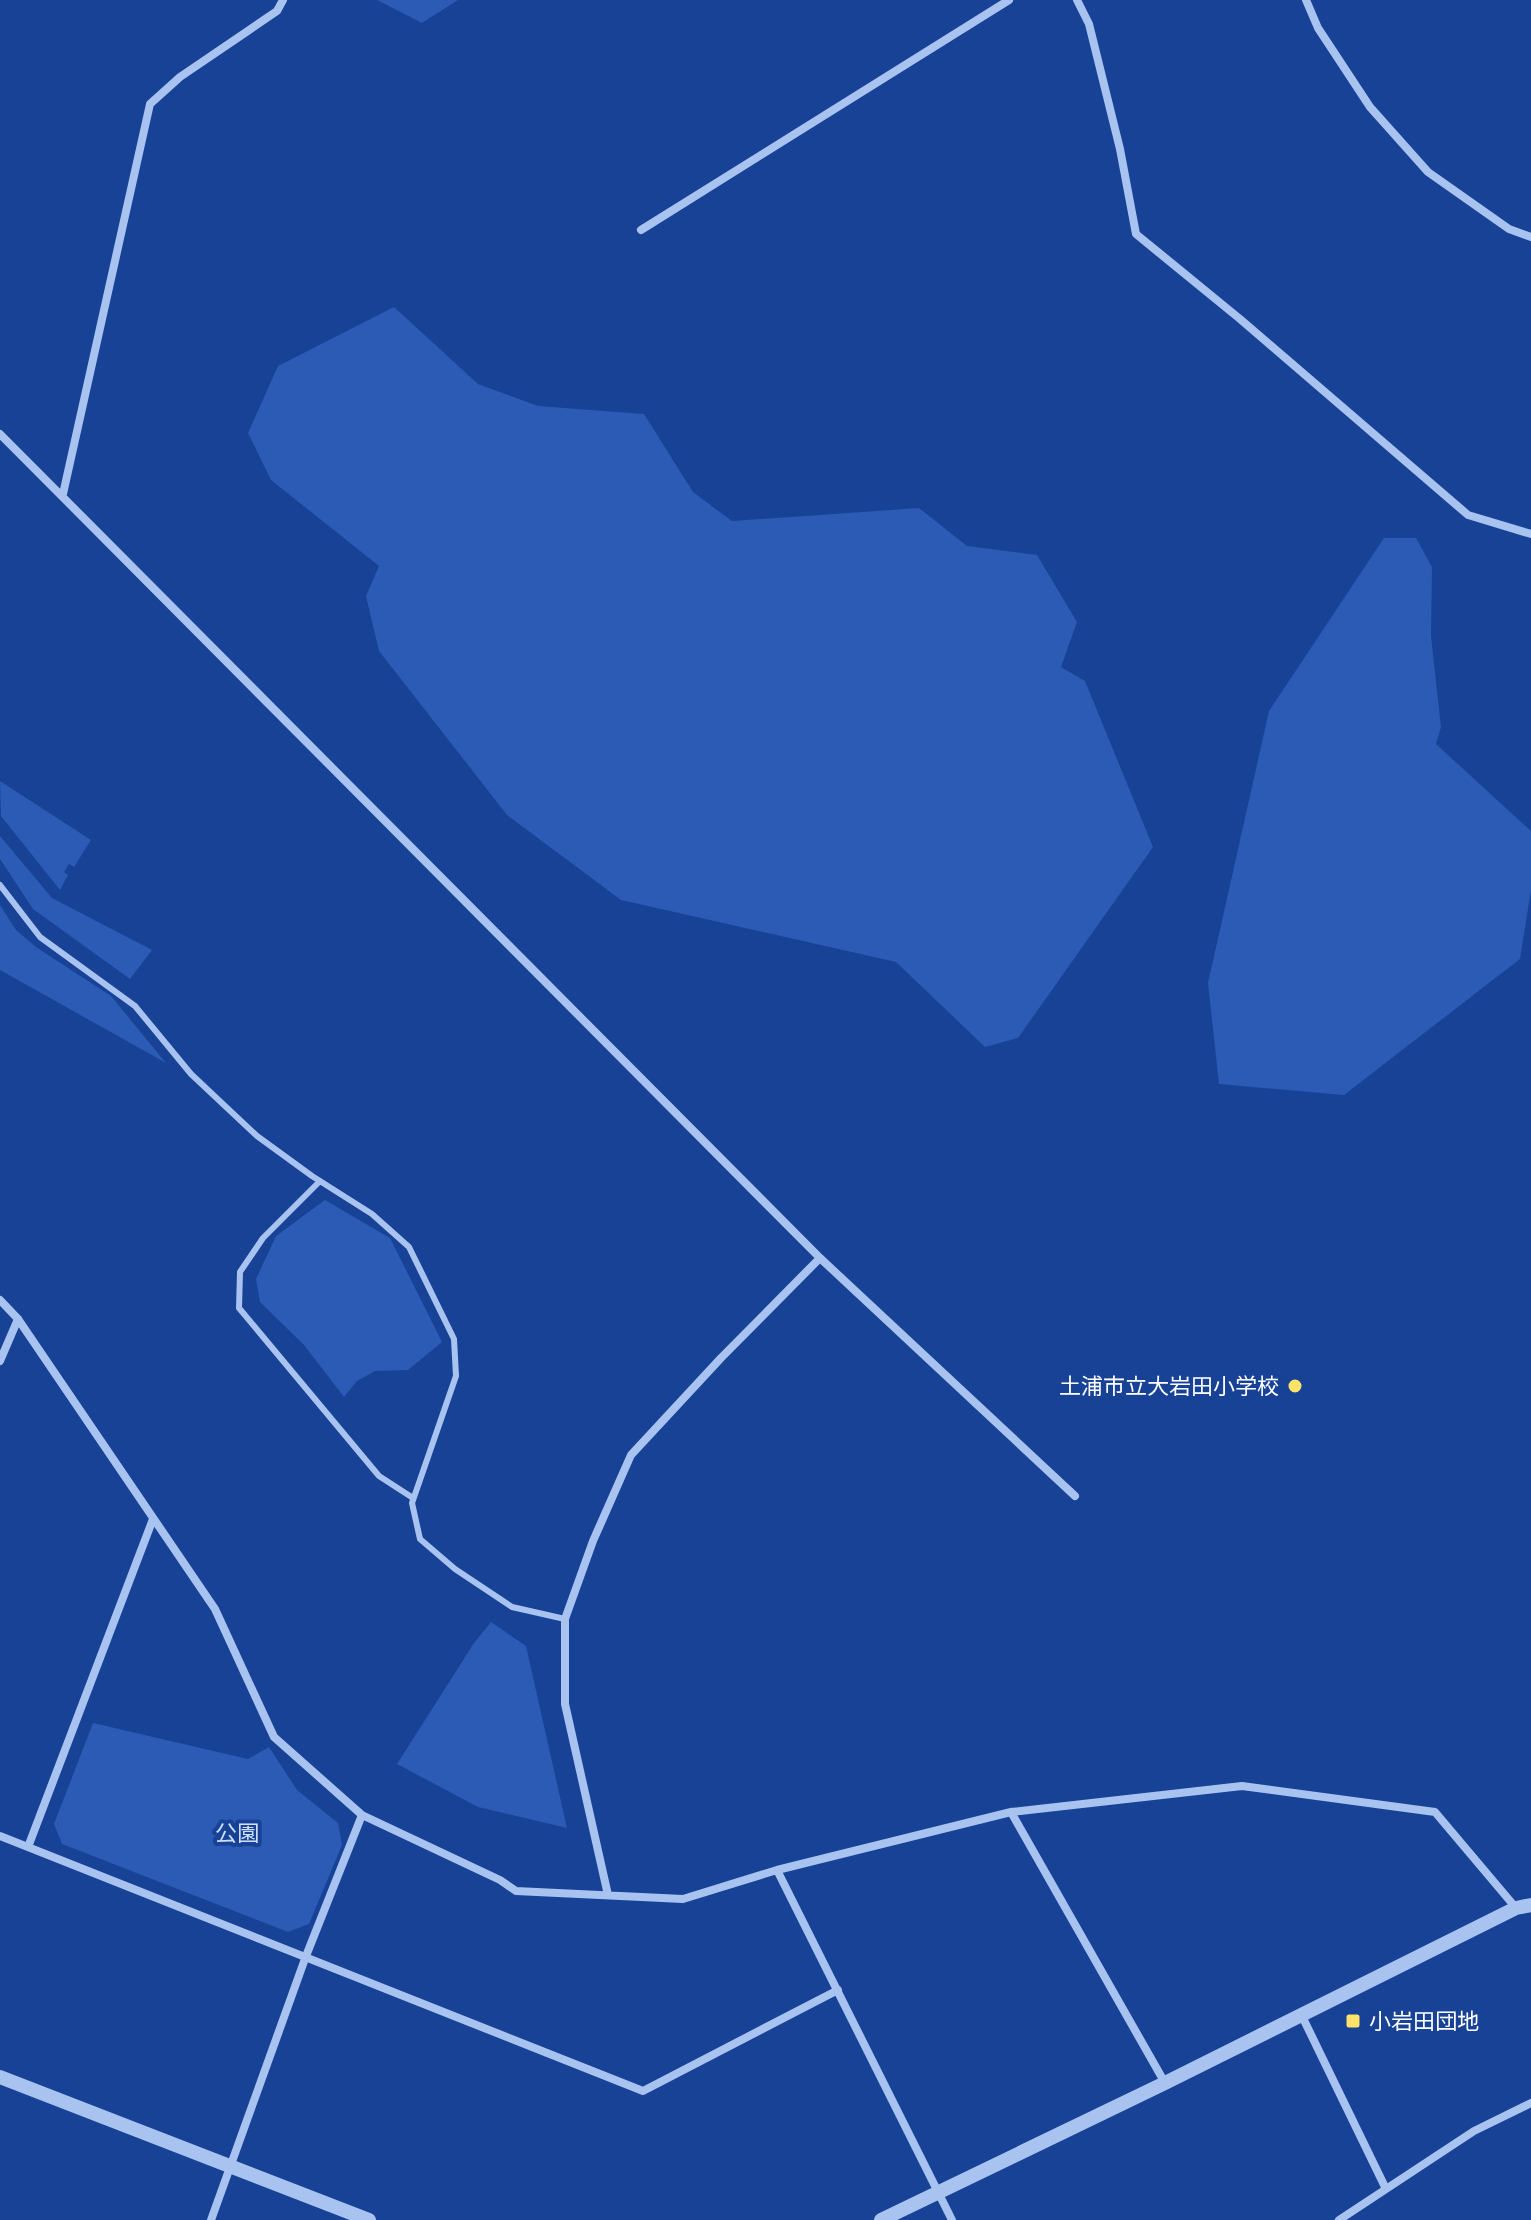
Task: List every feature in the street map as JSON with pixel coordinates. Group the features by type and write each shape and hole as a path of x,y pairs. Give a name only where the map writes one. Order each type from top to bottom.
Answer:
{"street":[{"path":"63,494 150,104 180,77 277,11 283,0"},
{"path":"641,230 1009,0"},
{"path":"1077,0 1089,24 1120,149 1136,234 1468,515 1531,534"},
{"path":"1306,0 1318,28 1370,107 1428,172 1509,229 1531,237"},
{"path":"0,434 820,1258 1075,1496"},
{"path":"608,1895 565,1704 565,1619 593,1541 631,1455 820,1258"},
{"path":"0,1300 18,1319 215,1609 274,1737 362,1815 500,1880 516,1891 683,1899 777,1870 1011,1812 1242,1786 1435,1812 1524,1907 881,2220"},
{"path":"0,1361 18,1319"},
{"path":"28,1847 153,1519"},
{"path":"1011,1812 1165,2083"},
{"path":"211,2220 306,1956 362,1815"},
{"path":"0,1836 643,2091 838,1990"},
{"path":"777,1870 952,2220"},
{"path":"1301,2014 1386,2189"},
{"path":"0,2077 369,2220"},
{"path":"1339,2220 1474,2131 1531,2103"}],"lane":[{"path":"0,885 40,937 135,1006 191,1074 257,1136 372,1214 409,1247 454,1339 456,1376 413,1498 420,1539 455,1569 512,1607 565,1619"},
{"path":"320,1181 263,1238 240,1272 239,1308 379,1476 413,1498"}],"green space":[{"path":"377,0 458,0 422,23"},
{"path":"394,307 478,384 538,406 644,414 693,492 732,521 919,508 967,546 1037,555 1077,622 1061,667 1085,681 1153,847 1018,1038 985,1047 896,962 621,900 507,815 379,651 366,596 379,566 271,480 248,433 278,366"},
{"path":"1384,538 1416,538 1432,567 1431,636 1441,727 1436,744 1531,831 1531,890 1520,959 1344,1095 1219,1084 1208,983 1269,711"},
{"path":"0,781 91,840 74,867 69,864 64,872 68,875 60,890 1,816"},
{"path":"0,836 52,898 152,950 130,979 33,909 0,859"},
{"path":"0,905 16,930 36,947 111,996 166,1063 0,970"},
{"path":"325,1200 390,1238 442,1342 408,1370 375,1371 357,1381 344,1397 304,1345 260,1302 256,1279 276,1236"},
{"path":"491,1622 526,1646 567,1828 478,1807 397,1764 474,1643"},
{"name":"公園","path":"93,1723 248,1759 269,1747 297,1790 338,1823 342,1845 309,1924 288,1932 62,1844 54,1824"}],"place":[{"name":"土浦市立大岩田小学校","path":"1295,1386"},
{"name":"小岩田団地","path":"1353,2021"}]}
